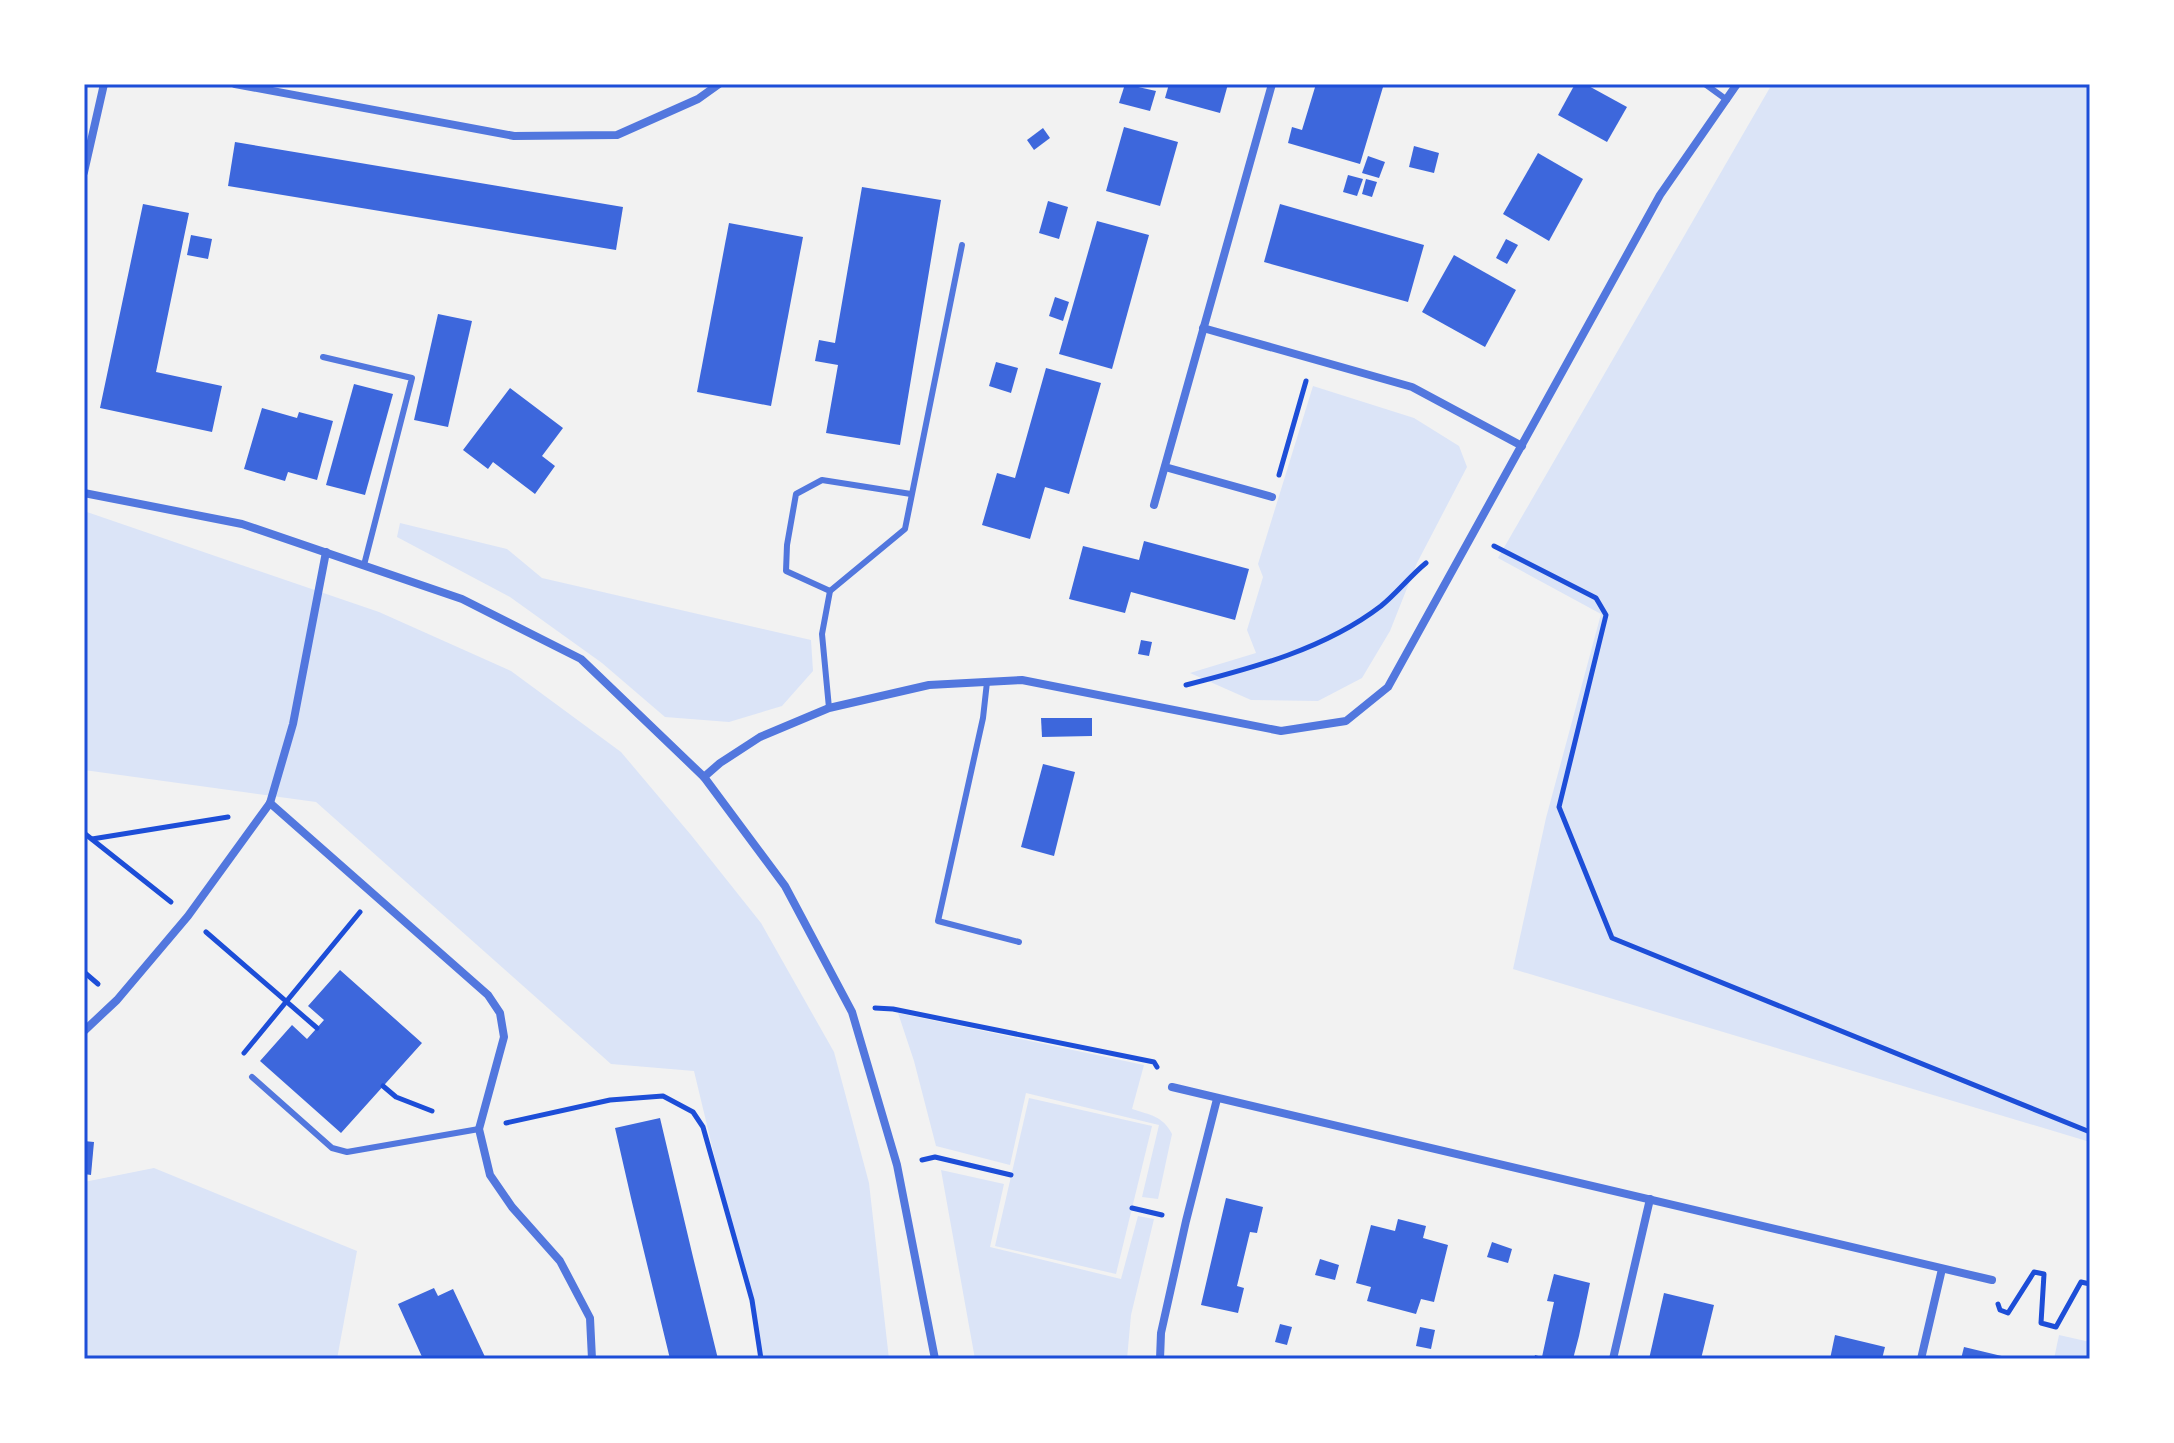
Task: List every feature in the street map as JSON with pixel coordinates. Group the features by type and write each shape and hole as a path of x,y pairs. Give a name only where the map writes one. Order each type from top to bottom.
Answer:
{"street":[{"path":"84,172 104,84"},
{"path":"235,84 514,136 617,135 698,99 719,84"},
{"path":"1154,505 1272,84"},
{"path":"704,777 760,737 829,708 929,685 1022,680 1281,731 1346,721 1388,687 1660,195 1737,84"},
{"path":"1203,328 1412,387 1522,446"},
{"path":"1165,467 1272,497"},
{"path":"84,493 242,524 462,599 581,659 704,777 785,886 852,1012 897,1165 935,1359"},
{"path":"84,1031 117,1000 188,916 270,803 293,724 326,552"},
{"path":"270,803 488,995 500,1013 504,1037 479,1129 490,1175 512,1207 560,1261 590,1318 592,1359"},
{"path":"1172,1087 1992,1280"},
{"path":"1160,1359 1161,1333 1179,1249 1217,1099"},
{"path":"1613,1359 1650,1199"},
{"path":"1921,1359 1942,1269"}],"lane":[{"path":"1705,84 1727,100"},
{"path":"829,708 822,634 830,591 905,529 962,245"},
{"path":"323,357 412,378 364,565"},
{"path":"830,591 786,571 796,494 822,480 911,494"},
{"path":"987,682 983,718 938,921 1019,942"},
{"path":"252,1077 332,1148 347,1152 479,1129"}],"path":[{"path":"1272,497 1312,361"},
{"path":"1185,686 1311,647 1381,606 1424,564 1473,536 1596,598 1606,615 1559,807 1612,938 2090,1132"},
{"path":"91,839 223,816 257,824"},
{"path":"84,833 188,916 317,1028"},
{"path":"252,1077 240,1058 374,895"},
{"path":"852,1012 867,1007 893,1009 1154,1062 1172,1087"},
{"path":"479,1129 610,1100 663,1096 693,1112 703,1127 752,1300 761,1359"},
{"path":"897,1165 935,1157 1011,1175"},
{"path":"1992,1280 2000,1310 2008,1313 2034,1272 2044,1274 2041,1323 2056,1327 2081,1282 2090,1284"}],"shaded area":[{"path":"1772,84 2090,84 2090,1142 1513,969 1546,818 1601,614 1498,558"},
{"path":"1313,386 1414,418 1459,446 1467,467 1417,563 1390,631 1362,678 1318,701 1251,700 1190,673 1256,653 1247,630 1263,577 1258,564"},
{"path":"84,511 379,612 511,671 621,752 761,923 834,1052 869,1183 889,1359 763,1359 694,1071 611,1064 316,802 84,770"},
{"path":"400,523 507,549 542,578 811,640 813,671 782,706 729,722 665,717 602,663 510,597 397,537"},
{"path":"898,1013 1144,1065 1132,1109 1160,1120 1172,1134 1158,1199 1142,1197 1159,1125 1026,1093 1010,1165 936,1146"},
{"path":"1029,1098 1152,1126 1116,1274 995,1246"},
{"path":"154,1168 357,1251 337,1359 84,1359 84,1182"},
{"path":"941,1170 1004,1184 990,1247 1121,1279 1138,1216 1154,1219 1131,1315 1127,1359 975,1359"},
{"path":"2059,1335 2090,1342 2090,1359 2054,1359"}],"building":[{"path":"1125,84 1156,91 1150,111 1119,103"},
{"path":"1169,84 1228,84 1220,113 1165,98"},
{"path":"1316,84 1372,84 1383,87 1360,164 1288,143 1292,127 1302,130"},
{"path":"1575,84 1585,84 1627,107 1607,142 1558,115"},
{"path":"1124,127 1178,142 1160,206 1106,191"},
{"path":"1043,128 1050,138 1034,150 1027,140"},
{"path":"235,142 623,207 616,250 228,186"},
{"path":"1414,146 1439,153 1434,173 1409,167"},
{"path":"1538,153 1583,179 1549,241 1503,214"},
{"path":"1368,156 1385,162 1379,178 1362,173"},
{"path":"1348,175 1363,179 1357,196 1343,192"},
{"path":"1366,179 1377,182 1372,197 1362,194"},
{"path":"862,187 941,200 900,445 826,433 838,365 815,361 819,340 835,343"},
{"path":"1048,201 1068,207 1059,239 1039,233"},
{"path":"143,204 189,213 156,372 222,386 212,432 100,408"},
{"path":"1280,204 1424,245 1408,302 1264,262"},
{"path":"1097,221 1149,235 1112,369 1059,354"},
{"path":"729,223 803,237 771,406 697,392"},
{"path":"191,235 212,239 208,259 187,255"},
{"path":"1506,239 1518,245 1507,264 1496,258"},
{"path":"1454,255 1516,290 1485,347 1422,312"},
{"path":"1055,297 1069,302 1063,321 1049,316"},
{"path":"438,314 472,321 448,427 414,420"},
{"path":"996,362 1018,368 1011,393 989,386"},
{"path":"1046,368 1101,383 1069,494 1045,487 1030,539 982,525 997,473 1015,478"},
{"path":"354,384 393,394 365,495 326,485"},
{"path":"510,388 563,428 542,456 555,466 535,494 493,462 488,469 463,450"},
{"path":"262,408 297,418 299,412 333,421 317,480 288,472 285,481 244,469"},
{"path":"1144,541 1249,569 1235,620 1131,592 1125,613 1069,599 1083,546 1139,560"},
{"path":"1141,640 1152,642 1149,656 1138,654"},
{"path":"1041,718 1092,718 1092,736 1042,737"},
{"path":"1043,764 1075,772 1054,856 1021,847"},
{"path":"340,970 422,1043 341,1133 260,1061 292,1025 307,1039 324,1020 308,1006"},
{"path":"660,1118 718,1359 670,1359 631,1198 615,1128"},
{"path":"84,1141 94,1142 91,1175 84,1174"},
{"path":"1226,1198 1263,1207 1257,1233 1250,1232 1237,1286 1244,1288 1238,1313 1201,1305"},
{"path":"1398,1219 1426,1226 1423,1238 1448,1245 1434,1302 1421,1299 1416,1314 1367,1301 1371,1287 1356,1283 1371,1225 1395,1231"},
{"path":"1492,1242 1512,1249 1508,1263 1487,1257"},
{"path":"1320,1259 1339,1265 1335,1280 1315,1275"},
{"path":"1554,1274 1590,1283 1579,1336 1573,1359 1534,1359 1535,1355 1542,1357 1554,1302 1547,1301"},
{"path":"434,1288 438,1296 453,1289 486,1359 423,1359 398,1304"},
{"path":"1664,1293 1714,1305 1701,1359 1649,1359"},
{"path":"1280,1324 1292,1327 1287,1345 1275,1342"},
{"path":"1420,1327 1435,1330 1431,1349 1416,1346"},
{"path":"1835,1335 1885,1347 1882,1359 1830,1359"},
{"path":"1964,1347 2010,1358 2010,1359 1961,1359"}]}
